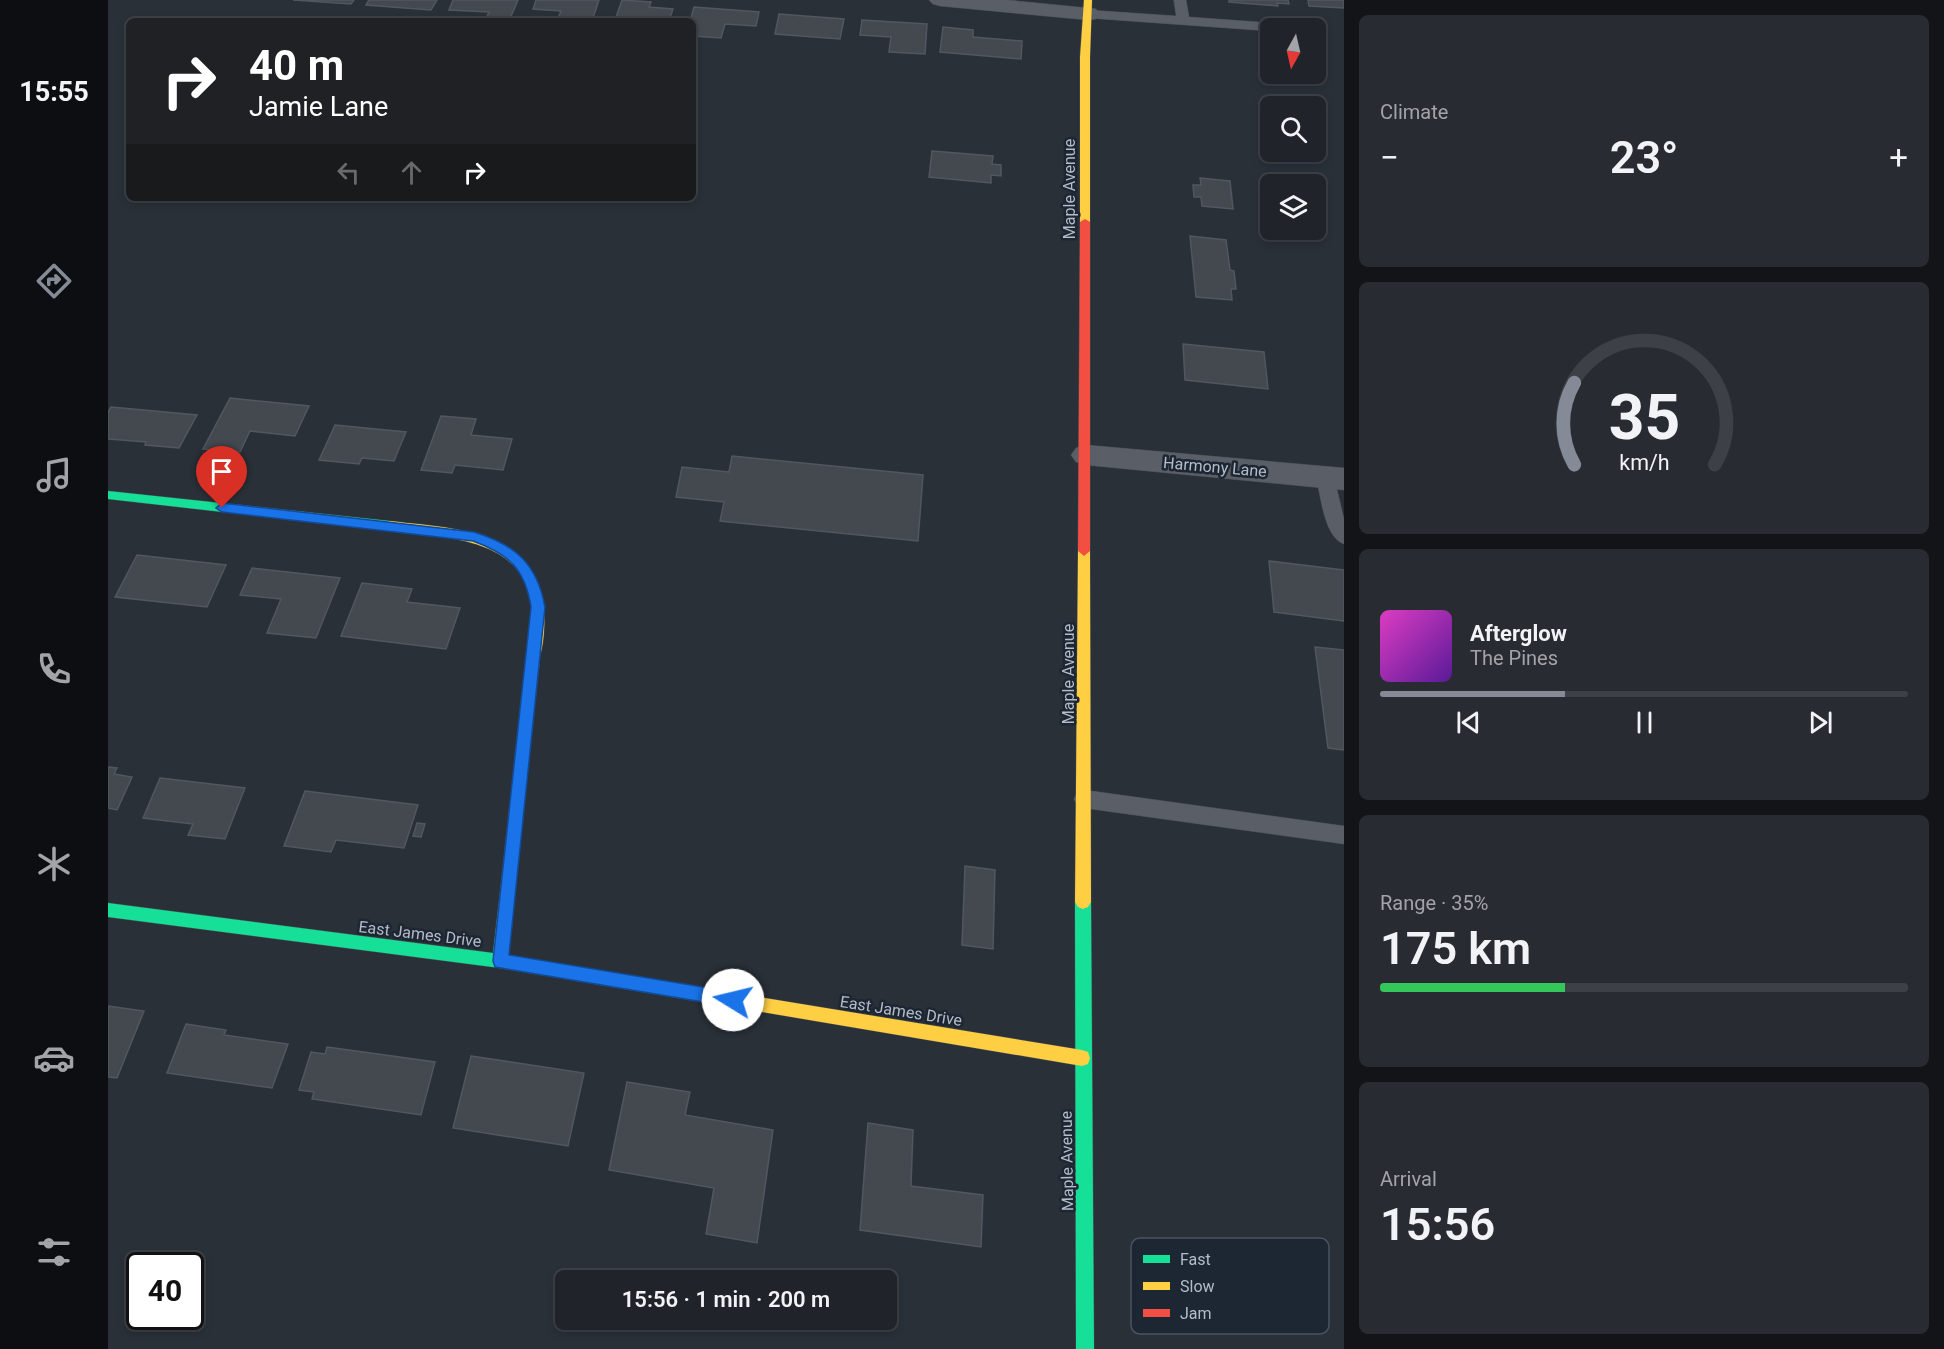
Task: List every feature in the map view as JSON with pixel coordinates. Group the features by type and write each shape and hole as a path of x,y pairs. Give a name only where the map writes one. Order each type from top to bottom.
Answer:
{"street":[{"path":"940,0 1088,7"},
{"name":"Maple Avenue","path":"1085,1349 1082,1058 1086,455 1085,57 1088,7"},
{"name":"Harmony Lane","path":"1086,455 1334,478"},
{"path":"108,495 474,536 495,544 513,556 526,570 535,588 538,607 501,961"},
{"name":"East James Drive","path":"108,910 501,961 1082,1058"}],"lane":[{"path":"1183,20 1181,3 1195,0"},
{"path":"1088,7 1183,20 1260,26"},
{"path":"1334,478 1334,520 1338,531 1344,537"},
{"path":"1084,799 1344,836"}],"building":[{"path":"293,0 354,0 351,4"},
{"path":"369,0 437,0 431,10 366,5"},
{"path":"453,0 518,0 510,18 486,18 489,12 449,10"},
{"path":"536,0 599,0 593,18 558,18 561,11 533,9"},
{"path":"622,0 651,2 649,7 673,9 670,18 616,18"},
{"path":"1229,0 1288,0 1289,4 1277,3 1278,6 1229,2"},
{"path":"1308,0 1344,0 1344,8 1309,6"},
{"path":"694,7 759,12 756,26 725,24 721,38 696,36 696,18 691,18"},
{"path":"779,14 844,19 840,39 775,34"},
{"path":"862,20 927,24 925,54 889,52 891,37 860,35"},
{"path":"943,27 973,30 973,37 1022,41 1021,59 940,52"},
{"path":"932,151 993,156 992,164 1001,165 1001,176 991,175 991,183 929,177"},
{"path":"1200,178 1230,181 1233,209 1202,206 1201,197 1194,197 1193,185 1201,185"},
{"path":"1190,236 1226,240 1230,270 1234,271 1236,289 1231,289 1232,300 1196,297"},
{"path":"1183,344 1264,352 1268,389 1185,380"},
{"path":"230,398 309,406 295,436 250,431 240,452 203,449"},
{"path":"111,407 197,415 179,448 145,445 146,442 108,439 108,412"},
{"path":"441,416 476,419 471,435 512,439 503,470 455,465 452,473 421,470"},
{"path":"335,425 406,432 394,461 362,458 359,464 319,460"},
{"path":"732,456 923,475 918,541 720,521 724,502 676,497 682,467 729,472"},
{"path":"137,555 226,565 207,607 115,597"},
{"path":"1269,561 1344,570 1344,621 1274,612"},
{"path":"252,568 340,578 316,638 267,633 281,599 240,595"},
{"path":"362,583 412,589 407,602 460,608 446,649 341,636"},
{"path":"1315,647 1344,650 1344,750 1328,748"},
{"path":"108,767 117,768 114,774 132,777 117,810 108,808"},
{"path":"160,778 245,788 225,839 188,835 193,824 143,818"},
{"path":"305,791 418,805 404,848 336,840 331,852 284,846"},
{"path":"417,823 425,824 421,837 413,836"},
{"path":"965,866 995,870 993,949 962,945"},
{"path":"108,1006 144,1011 117,1078 108,1077"},
{"path":"186,1024 226,1030 224,1035 288,1044 272,1088 167,1073"},
{"path":"327,1047 435,1062 421,1115 312,1099 314,1092 299,1090 311,1052 325,1054"},
{"path":"471,1056 584,1073 568,1146 453,1128"},
{"path":"627,1082 690,1092 685,1115 773,1130 757,1243 706,1234 714,1188 609,1170"},
{"path":"868,1123 913,1130 911,1186 983,1195 981,1247 860,1230"}],"traffic: fast":[{"path":"108,495 390,526"},
{"path":"500,961 509,876"},
{"path":"1083,902 1085,1349"},
{"path":"108,910 500,961 661,988"}],"traffic: slow":[{"path":"1085,222 1085,57 1088,0"},
{"path":"390,526 435,531 482,540 503,550 520,563 532,581 538,606 533,657"},
{"path":"1083,902 1084,551"},
{"path":"661,988 1082,1058"}],"traffic: jam":[{"path":"1084,551 1085,222"},
{"path":"509,876 533,657"}],"route":[{"path":"222,508 474,536 495,544 513,556 526,570 535,588 538,607 501,961 733,1000"}]}
